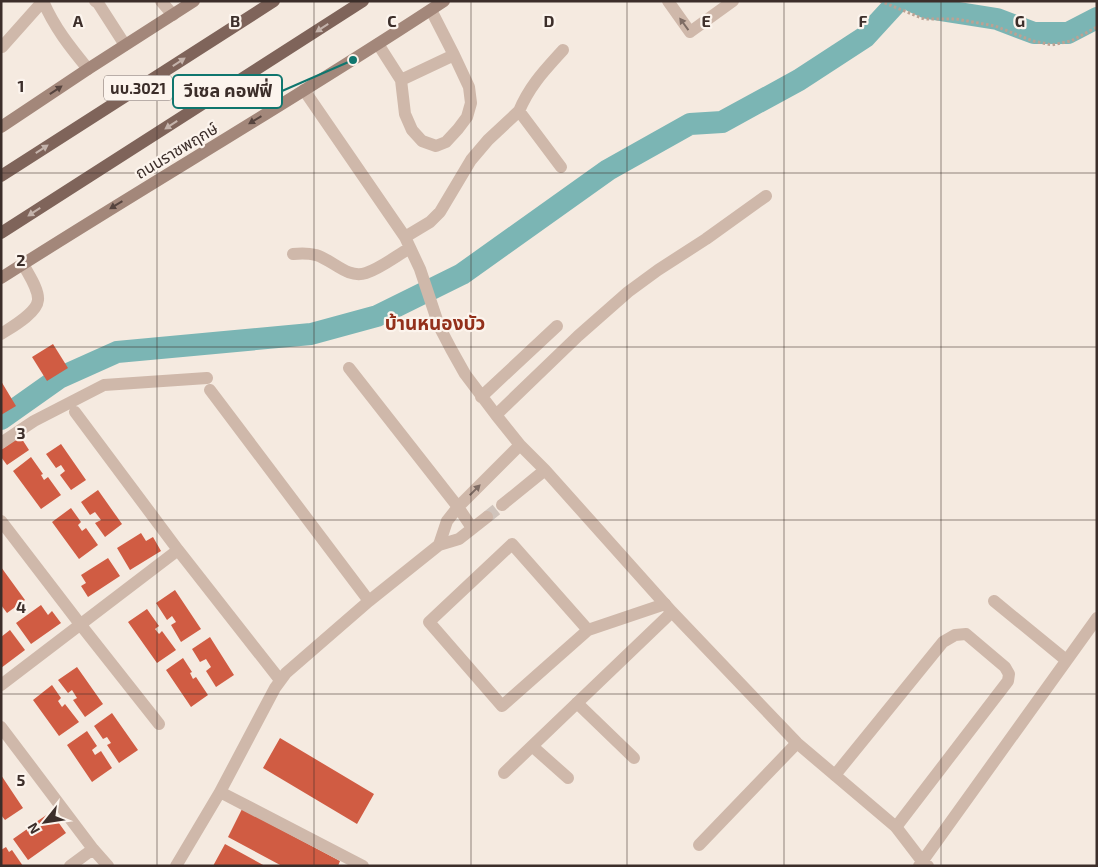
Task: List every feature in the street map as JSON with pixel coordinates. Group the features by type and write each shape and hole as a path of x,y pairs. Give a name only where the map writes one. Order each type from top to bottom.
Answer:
{"main road":[{"name":"นบ.3021","path":"1,127 194,1"},
{"name":"นบ.3021","path":"1,176 274,1"},
{"name":"ถนนราชพฤกษ์","path":"1,233 363,1"},
{"name":"ถนนราชพฤกษ์","path":"1,278 444,1"}],"street":[{"path":"2,46 43,1 58,32 88,69"},
{"path":"161,1 173,15"},
{"path":"668,1 690,32 732,1"},
{"path":"98,2 125,45"},
{"path":"378,44 401,80 405,114 412,130 422,141 429,144 436,146 446,142 467,117 471,103 470,87 430,10"},
{"path":"293,254 306,253 317,256 343,270 355,274 364,274 407,242 440,212 471,160 488,140 519,110 529,88 564,50"},
{"path":"401,80 454,54"},
{"path":"304,90 407,242 420,269 439,326 465,374 496,415 520,445 545,470 668,608 797,743 896,826 923,864 1097,618"},
{"path":"519,110 561,167"},
{"path":"496,415 578,336 628,292 766,196"},
{"path":"1,334 18,323 35,308 38,300 35,287 23,264"},
{"path":"481,396 557,326"},
{"path":"349,368 458,507 472,528"},
{"path":"1,443 34,421 104,384 209,384 369,601"},
{"path":"75,412 178,550 280,680"},
{"path":"439,544 447,521 458,507 520,445"},
{"path":"502,505 545,470"},
{"path":"176,866 220,792 280,680 286,673 369,601 439,544 460,539 487,517"},
{"path":"1,521 159,724"},
{"path":"588,630 512,544 429,622 502,706 588,630 668,608"},
{"path":"1,685 178,550"},
{"path":"994,601 1066,660"},
{"path":"504,772 577,703 668,608"},
{"path":"835,775 944,642 955,635 966,634 1005,667 1009,674 1008,681 896,826"},
{"path":"577,703 634,758"},
{"path":"1,727 92,849 108,866"},
{"path":"699,845 797,743"},
{"path":"532,746 568,778"},
{"path":"220,792 362,866"},
{"path":"70,866 92,849"}],"path":[{"path":"880,1 888,6 924,19 956,19 994,26 1032,41 1052,45 1070,41 1097,27"}],"building":[{"path":"53,344 68,368 47,381 32,357"},
{"path":"1,381 16,406 1,415"},
{"path":"20,436 29,450 7,465 1,457 1,450"},
{"path":"61,444 86,480 71,490 60,475 65,471 61,465 56,468 46,454"},
{"path":"31,457 43,474 41,475 44,480 48,477 61,495 41,509 13,471"},
{"path":"98,490 122,524 105,537 95,523 101,520 95,512 90,515 81,502"},
{"path":"71,508 81,522 78,525 82,531 86,528 98,545 79,559 52,522"},
{"path":"141,533 146,541 153,537 161,551 130,570 117,548"},
{"path":"108,558 120,576 88,597 81,586 86,583 81,575"},
{"path":"1,567 25,600 7,613 1,605"},
{"path":"175,590 201,629 181,642 171,625 176,622 172,616 167,620 156,603"},
{"path":"41,605 48,615 52,611 61,623 31,644 16,623"},
{"path":"147,609 159,626 155,629 159,634 162,631 176,650 157,663 128,622"},
{"path":"10,630 25,650 1,668 1,637"},
{"path":"210,637 234,675 216,687 206,671 211,667 206,659 200,662 192,649"},
{"path":"183,658 192,672 190,673 193,679 196,677 208,695 191,707 166,670"},
{"path":"77,667 103,704 85,717 73,700 77,698 72,690 68,693 58,680"},
{"path":"52,685 61,698 58,701 62,707 65,704 79,722 59,736 33,700"},
{"path":"112,713 138,750 119,763 107,745 111,743 107,737 103,739 94,726"},
{"path":"87,731 97,746 92,750 95,755 101,751 112,768 92,782 67,745"},
{"path":"280,738 374,794 357,824 263,768"},
{"path":"1,775 23,808 5,820 1,815"},
{"path":"242,809 340,861 338,866 282,866 228,837"},
{"path":"51,812 66,833 28,860 13,839 30,827 33,831 39,827 36,822"},
{"path":"225,844 265,866 213,866"},
{"path":"6,847 9,852 12,850 23,866 1,866 1,850"}],"waterway":[{"path":"1,419 59,378 117,352 311,334 377,316 462,274 608,170 690,124 722,122 799,80 865,37 898,1"},
{"path":"912,1 927,8 997,19 1034,33 1068,33 1097,18"}],"tunnel":[{"path":"487,517 502,505"}],"place":[{"name":"วีเซล คอฟฟี่","path":"353,60"}],"district":[{"name":"บ้านหนองบัว","path":"435,322"}]}
